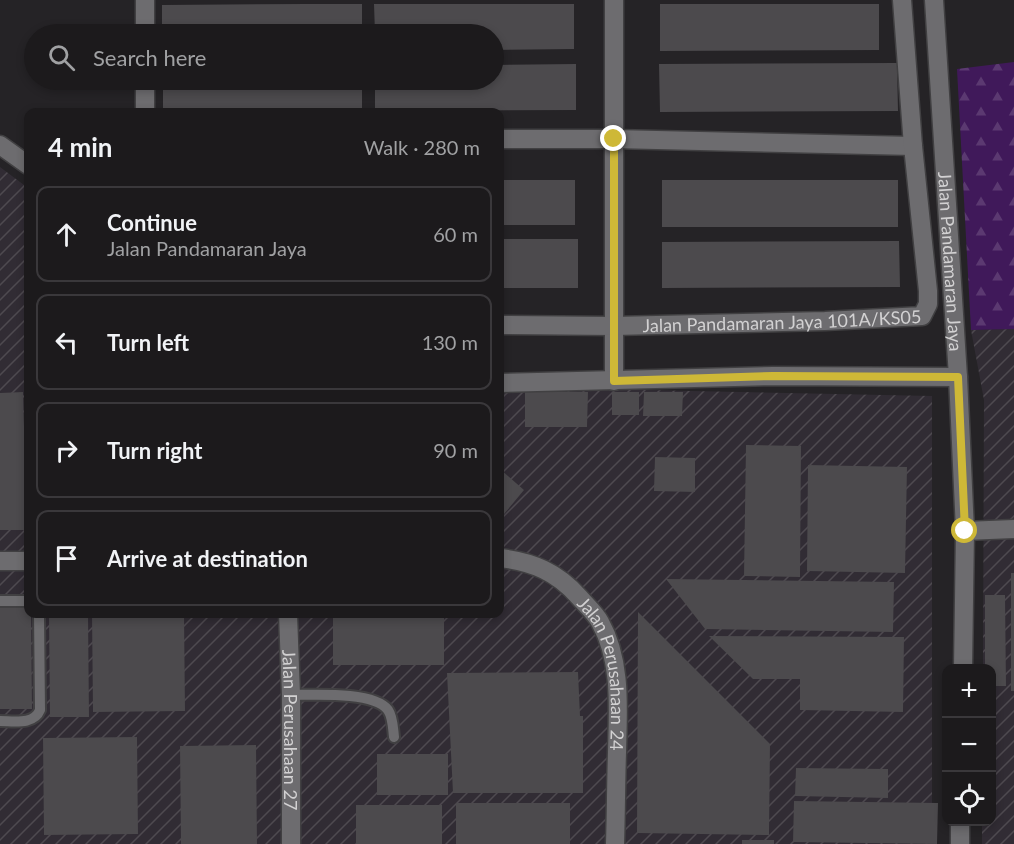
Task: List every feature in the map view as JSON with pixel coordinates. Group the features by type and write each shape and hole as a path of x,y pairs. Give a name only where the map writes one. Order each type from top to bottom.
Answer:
{"street":[{"path":"145,0 145,24"},
{"name":"Jalan Pandamaran Jaya 101A/KS05","path":"614,0 614,381"},
{"path":"504,139 614,139 913,146 902,0"},
{"name":"Jalan Pandamaran Jaya","path":"934,0 958,377 965,531 963,664"},
{"path":"145,90 145,108"},
{"path":"0,145 24,162"},
{"name":"Jalan Pandamaran Jaya 101A/KS05","path":"614,326 922,316 926,311 928,291 913,146"},
{"path":"504,325 614,326"},
{"path":"504,383 773,376 958,377"},
{"path":"965,531 1014,529"},
{"name":"Jalan Perusahaan 24","path":"504,558 518,560 554,573 586,604 599,620 606,636 618,692 615,844"},
{"path":"0,561 24,561"},
{"name":"Jalan Perusahaan 27","path":"288,618 291,695 291,844"},
{"path":"960,826 960,844"}],"lane":[{"path":"0,601 24,600"},
{"path":"0,721 30,720 38,716 40,710 39,618"},
{"path":"291,695 351,696 373,700 384,705 390,712 394,737"}],"shaded area":[{"path":"0,167 24,185 24,618 504,618 504,387 932,396 932,844 0,844"},
{"path":"1014,329 1014,844 982,844 982,826 996,826 996,664 983,664 984,400 971,330"}],"green space":[{"path":"1014,62 1014,329 971,330 957,69"}],"building":[{"path":"362,4 362,24 162,24 162,5"},
{"path":"374,4 574,4 574,49 504,50 504,24 375,24"},
{"path":"660,4 879,4 879,50 660,51"},
{"path":"897,63 898,111 660,112 659,64"},
{"path":"576,64 576,110 375,108 375,90 504,90 504,65"},
{"path":"163,90 362,90 362,108 163,108"},
{"path":"504,180 575,180 575,225 504,225"},
{"path":"662,180 898,180 898,227 662,227"},
{"path":"504,239 578,239 578,288 504,288"},
{"path":"899,241 900,287 662,288 662,242"},
{"path":"525,391 588,392 587,427 525,427"},
{"path":"23,392 24,530 0,530 0,393"},
{"path":"612,392 639,392 639,415 612,415"},
{"path":"644,392 683,392 682,416 643,416"},
{"path":"746,445 801,446 800,577 744,576"},
{"path":"655,457 695,458 695,492 654,491"},
{"path":"808,465 907,467 905,573 807,571"},
{"path":"504,472 524,490 504,514"},
{"path":"1011,573 1014,573 1014,691 1011,691"},
{"path":"666,579 894,582 893,632 705,629"},
{"path":"985,595 1005,595 1006,686 996,686 996,664 985,664"},
{"path":"0,608 24,608 24,618 31,618 32,709 0,709"},
{"path":"638,612 770,744 769,835 637,833"},
{"path":"49,618 88,618 89,717 50,717"},
{"path":"92,618 184,618 185,711 93,712"},
{"path":"333,618 444,618 444,665 333,665"},
{"path":"709,636 904,637 903,712 800,710 800,679 753,679"},
{"path":"578,672 580,716 583,716 583,793 453,793 447,673"},
{"path":"137,737 138,834 44,835 43,738"},
{"path":"256,745 257,844 181,844 180,746"},
{"path":"377,754 448,754 448,795 377,795"},
{"path":"796,768 888,769 888,798 795,796"},
{"path":"794,801 938,803 937,844 793,842"},
{"path":"456,803 570,803 570,844 456,844"},
{"path":"356,805 442,805 442,844 356,844"},
{"path":"742,840 774,840 774,844 742,844"}],"route":[{"path":"614,139 614,381 773,376 958,377 965,531"}]}
